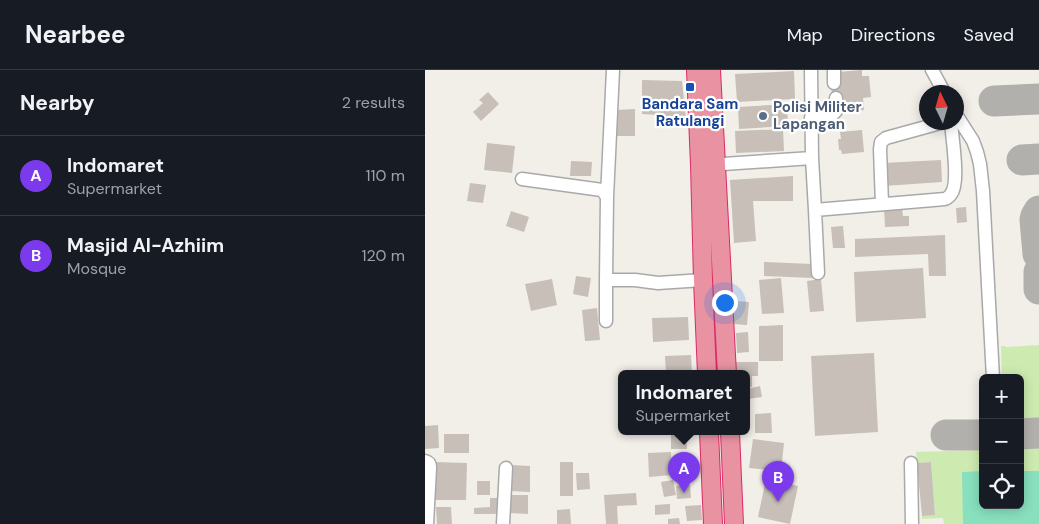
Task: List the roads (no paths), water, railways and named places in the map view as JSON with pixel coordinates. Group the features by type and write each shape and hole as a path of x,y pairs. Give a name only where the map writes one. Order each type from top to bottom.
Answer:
{"highway":[{"path":"695,70 709,165 727,370"},
{"path":"707,370 703,280 709,165 711,70"},
{"path":"709,435 713,524"},
{"path":"730,435 734,524"}],"street":[{"path":"606,321 607,197 613,70"},
{"path":"814,70 811,118 818,273"},
{"path":"834,70 834,83"},
{"path":"932,70 940,85"},
{"path":"811,118 833,114 836,110 836,98"},
{"path":"964,127 973,141 980,164 993,374"},
{"path":"881,204 881,142 886,138 919,129"},
{"path":"815,210 945,199 951,195 955,186 952,130"},
{"path":"709,165 812,158"},
{"path":"522,179 602,190 607,197"},
{"path":"606,280 635,280 657,283 703,280"},
{"path":"425,460 430,464 427,524"},
{"path":"911,463 912,524"},
{"path":"503,524 506,468"}],"place":[{"name":"Bandara Sam Ratulangi","path":"690,87"},
{"name":"Polisi Militer Lapangan","path":"763,116"},
{"name":"Indomaret","path":"684,493"},
{"name":"Masjid Al-Azhiim","path":"778,502"}]}
